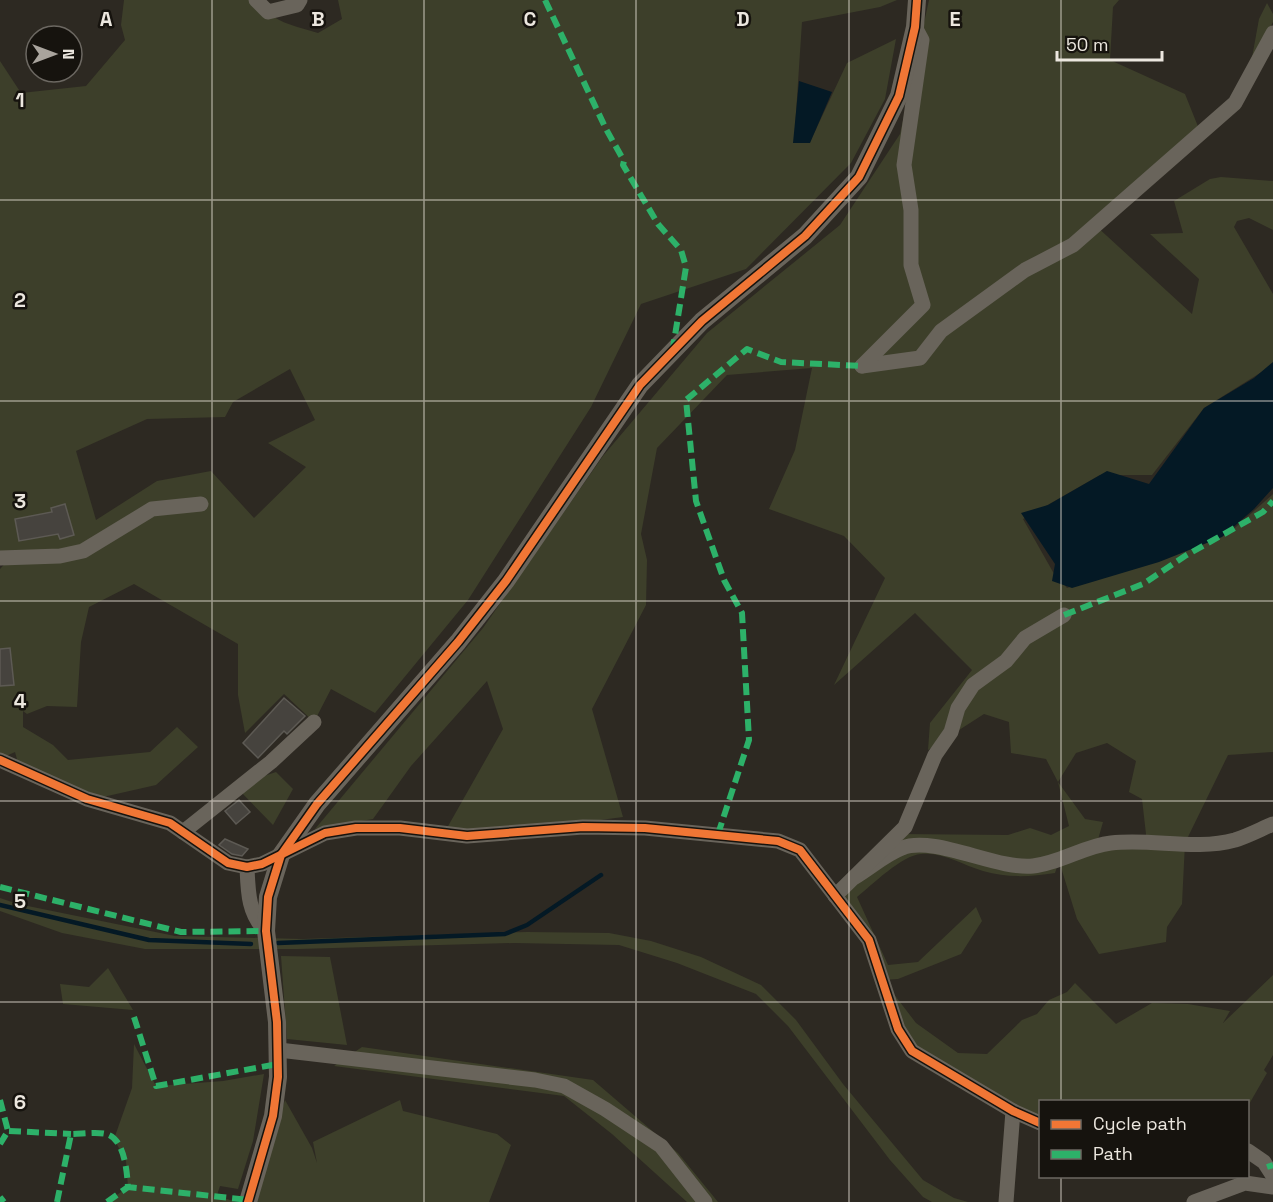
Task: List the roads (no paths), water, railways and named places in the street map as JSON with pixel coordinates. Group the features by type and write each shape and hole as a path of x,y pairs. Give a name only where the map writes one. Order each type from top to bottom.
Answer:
{"street":[{"path":"256,0 268,12 297,5 300,0"},
{"path":"248,1202 273,1116 279,1050 266,931 268,897 280,855 317,804 458,642 492,598 640,386 702,321 805,236 859,177 899,96 915,27 917,0"},
{"path":"915,27 922,40 904,165 911,210 911,266 923,305 862,366 920,358 940,331 1024,270 1073,245 1236,103 1273,33"},
{"path":"0,558 60,556 83,551 152,509 201,504"},
{"path":"835,896 905,827 935,755 951,732 958,708 973,685 1006,661 1024,638 1064,615"},
{"path":"183,832 271,762 314,722"},
{"path":"0,760 87,799 170,823 228,863 246,867 262,864 325,833 356,828 400,828 467,836 583,827 645,828 778,841 800,850 869,940 898,1029 912,1051 1013,1111 1039,1122"},
{"path":"855,877 903,847 924,846 1007,865 1032,866 1068,857 1087,847 1113,843 1214,843 1236,840 1273,824"},
{"path":"246,867 249,898 256,921 266,931"},
{"path":"279,1050 535,1080 564,1086 605,1109 661,1146 705,1202"},
{"path":"1006,1202 1013,1111"},
{"path":"1249,1153 1264,1162 1273,1176"},
{"path":"1194,1202 1245,1183 1273,1187"}],"water":[{"path":"799,81 832,92 810,143 793,143"},
{"path":"1273,362 1273,488 1254,509 1222,537 1159,562 1072,588 1052,581 1055,564 1021,513 1048,505 1107,471 1149,484 1204,408 1254,378"}],"waterway":[{"path":"278,943 505,934 527,925 601,875"},
{"path":"0,905 149,940 251,944"}]}
